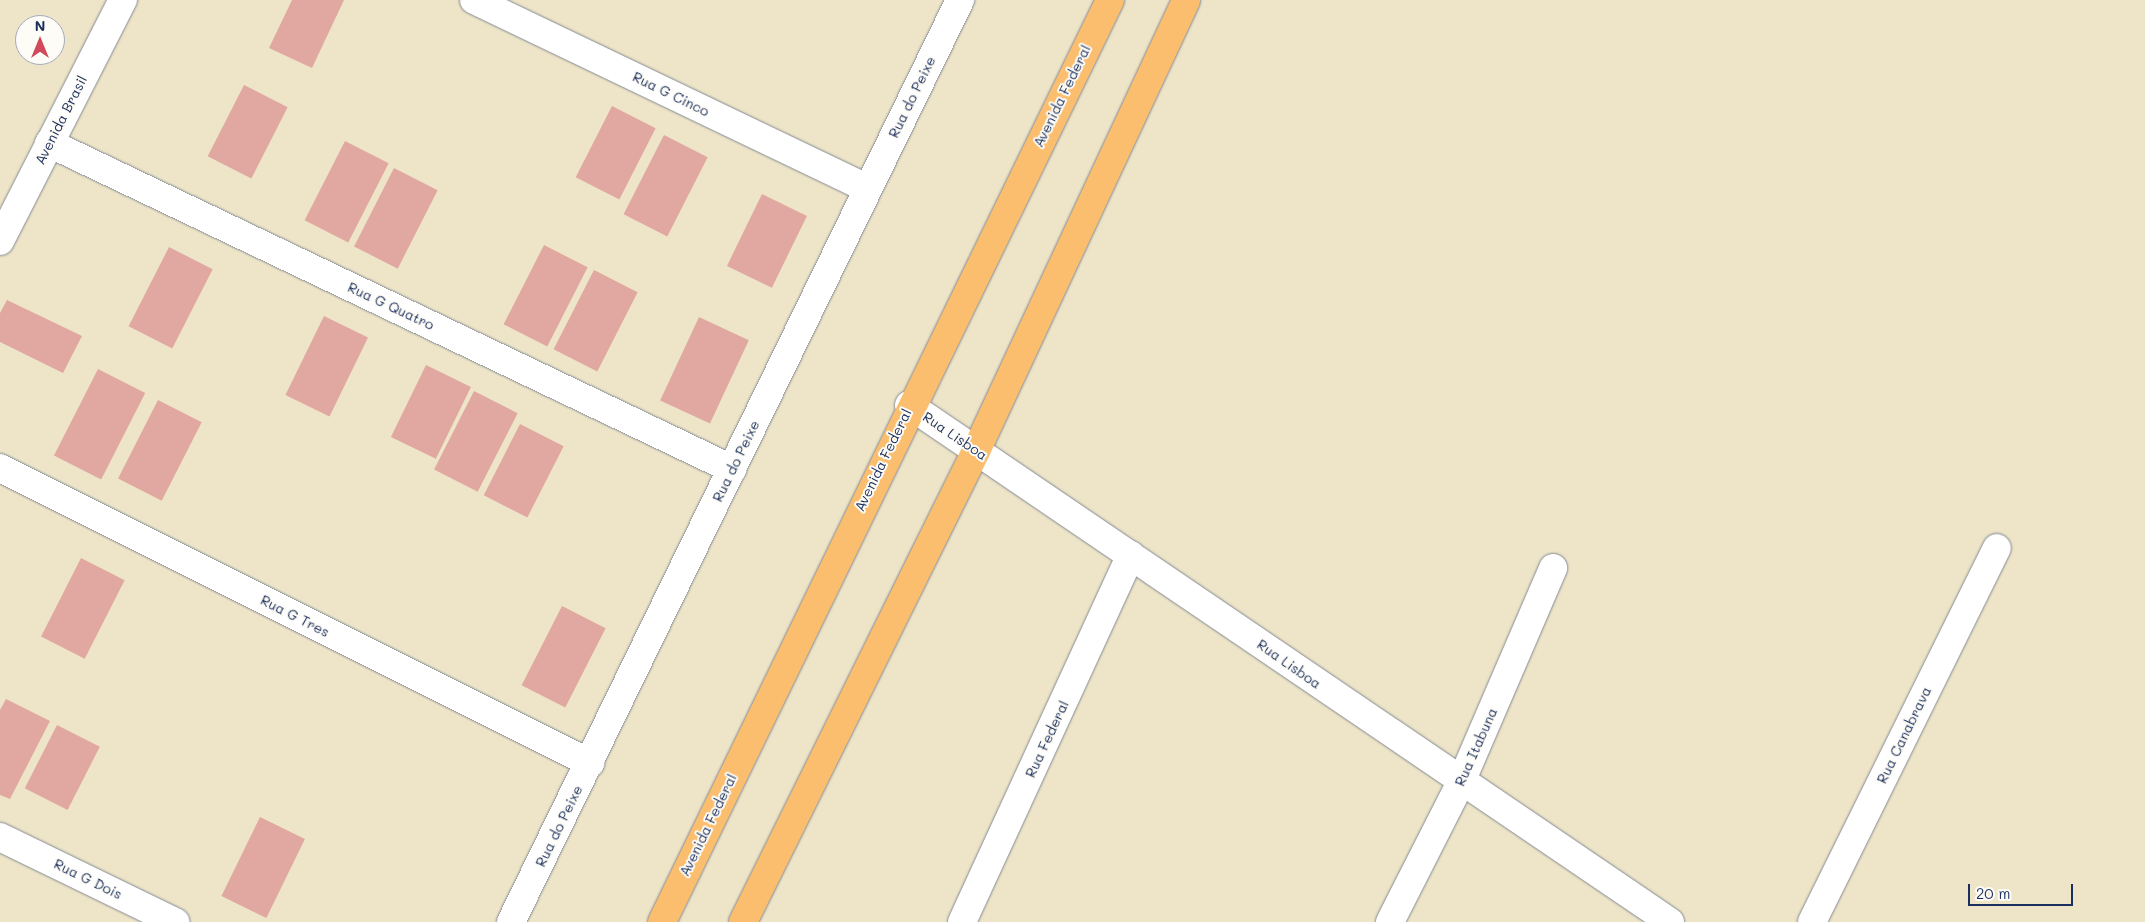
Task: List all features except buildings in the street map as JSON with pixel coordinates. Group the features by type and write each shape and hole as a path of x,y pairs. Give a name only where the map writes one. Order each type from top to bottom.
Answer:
{"main road":[{"name":"Avenida Federal","path":"662,922 909,405 1110,0"},
{"path":"742,922 976,450 1186,0"}],"street":[{"name":"Avenida Brasil","path":"0,241 123,0"},
{"name":"Rua G Cinco","path":"474,0 867,188"},
{"name":"Rua do Peixe","path":"511,922 590,764 867,188 960,0"},
{"name":"Rua G Quatro","path":"49,143 732,469"},
{"name":"Rua Lisboa","path":"909,405 1461,782 1670,922"},
{"name":"Rua G Tres","path":"0,468 590,764"},
{"name":"Rua Canabrava","path":"1812,922 1997,548"},
{"name":"Rua Federal","path":"962,922 1131,555"},
{"name":"Rua Itabuna","path":"1390,922 1461,782 1553,568"},
{"name":"Rua G Dois","path":"0,836 175,922"}]}
